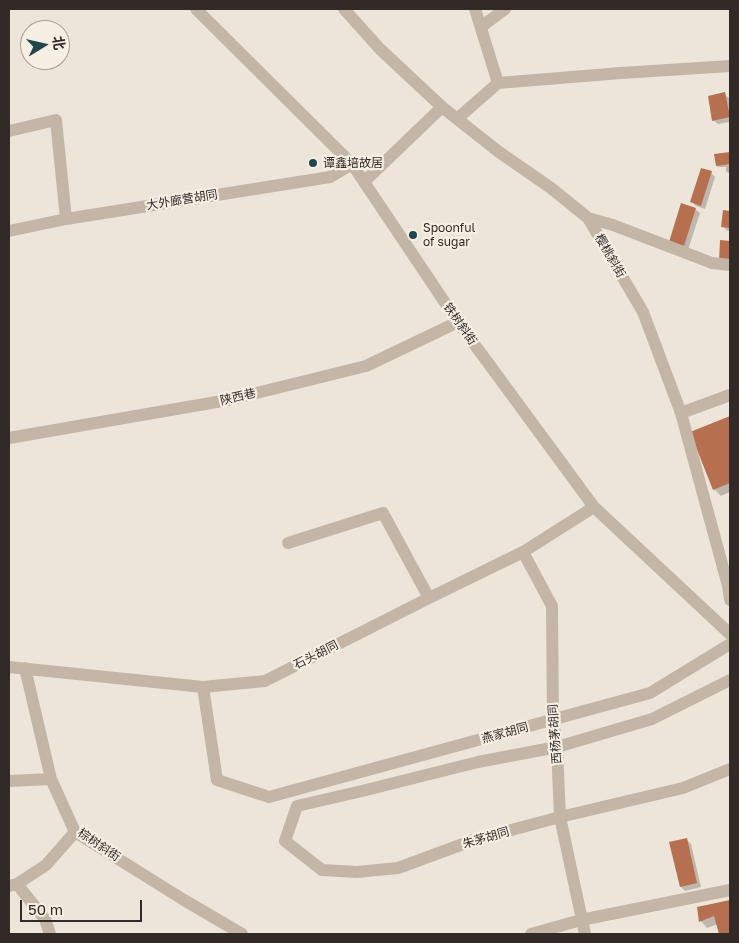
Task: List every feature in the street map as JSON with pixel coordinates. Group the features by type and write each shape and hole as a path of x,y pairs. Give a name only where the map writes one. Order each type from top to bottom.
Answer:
{"lane":[{"name":"铁树斜街","path":"196,9 352,164 458,322 594,507 730,634"},
{"name":"樱桃斜街","path":"344,9 380,49 442,107 588,218 643,312 680,413 728,586 730,600"},
{"path":"475,9 498,83"},
{"path":"481,27 505,9"},
{"path":"458,118 498,83 730,66"},
{"path":"364,182 442,107"},
{"path":"9,130 56,120 66,219"},
{"name":"大外廊营胡同","path":"9,231 66,219 330,177 352,164"},
{"path":"588,218 613,225 712,263 730,264"},
{"name":"陕西巷","path":"9,438 228,400 366,366 458,322"},
{"path":"680,413 730,394"},
{"name":"石头胡同","path":"9,667 203,687 265,681 523,552 594,507"},
{"path":"288,543 383,513 429,598"},
{"name":"西杨茅胡同","path":"523,552 552,606 553,720 557,747 560,817 585,934"},
{"name":"燕家胡同","path":"203,687 217,780 269,797 650,693 730,644"},
{"name":"棕树斜街","path":"25,668 51,779 75,832 242,934"},
{"path":"557,747 652,719 730,680"},
{"name":"朱茅胡同","path":"557,747 478,762 297,806 285,841 322,870 357,872 398,868 474,840 560,817 683,788 730,769"},
{"path":"9,781 51,779"},
{"path":"50,934 45,919 13,885 46,865 75,832"},
{"path":"531,934 581,920 730,890"}],"building":[{"path":"725,92 730,117 712,121 708,96"},
{"path":"730,152 730,164 716,166 714,154"},
{"path":"701,168 712,171 701,206 690,202"},
{"path":"681,203 696,208 684,246 669,242"},
{"path":"723,210 730,211 730,228 721,227"},
{"path":"720,240 730,241 730,262 719,262"},
{"path":"730,416 730,483 713,490 690,432"},
{"path":"687,838 697,883 680,887 669,842"},
{"path":"730,900 730,934 719,934 714,916 699,922 697,907"}],"place":[{"name":"谭鑫培故居","path":"313,163"},
{"name":"Spoonful of sugar","path":"413,235"}]}
